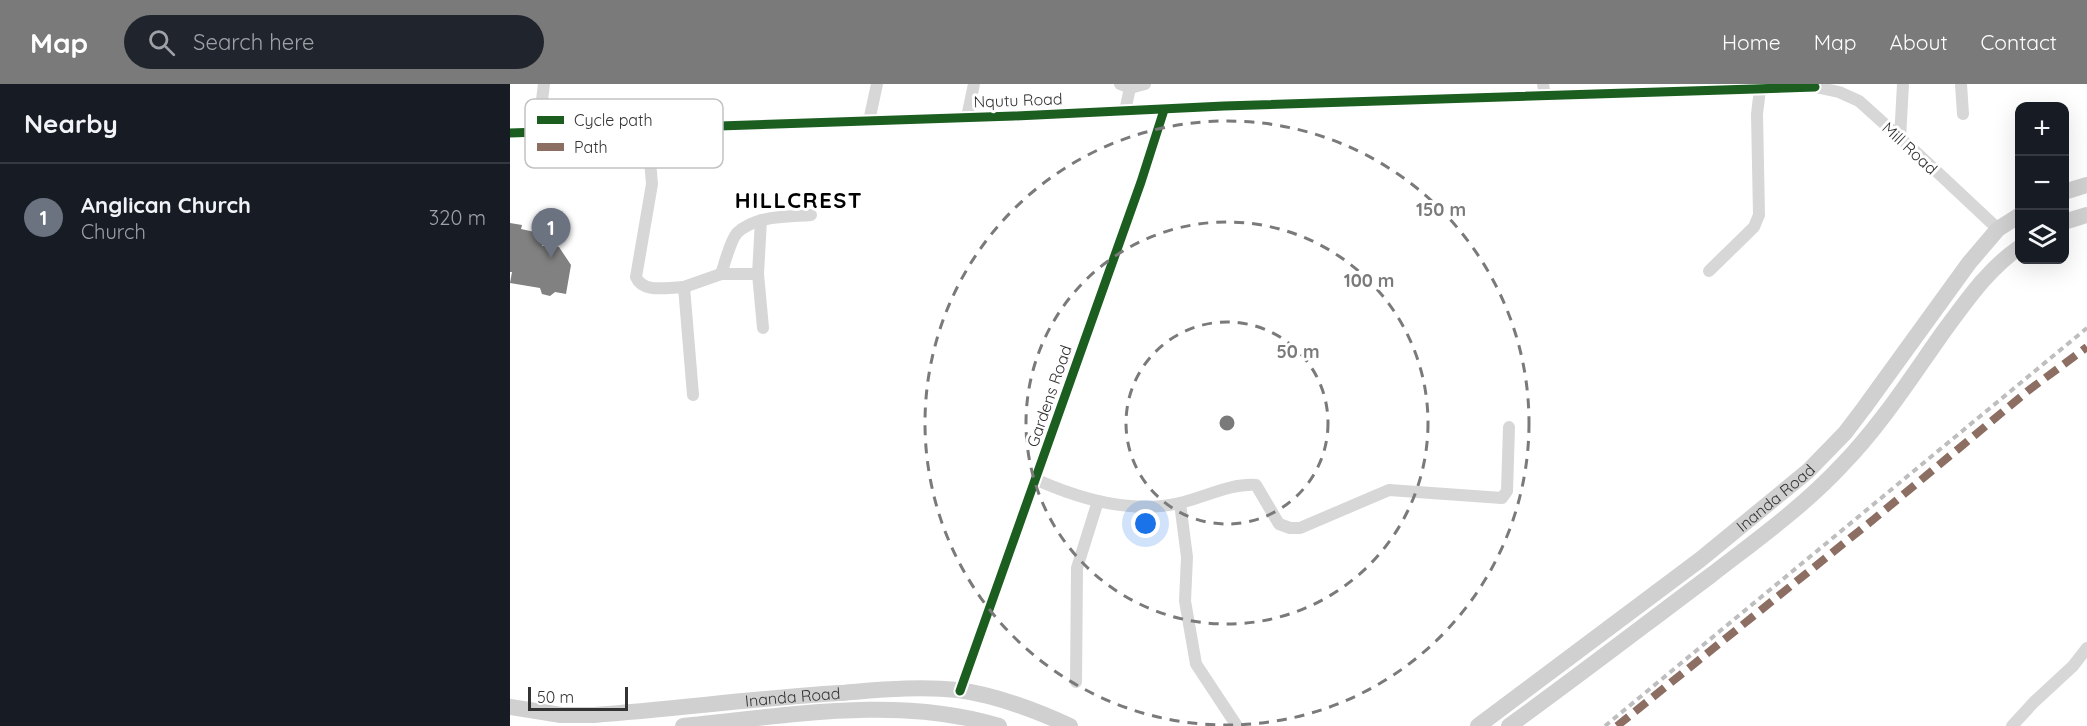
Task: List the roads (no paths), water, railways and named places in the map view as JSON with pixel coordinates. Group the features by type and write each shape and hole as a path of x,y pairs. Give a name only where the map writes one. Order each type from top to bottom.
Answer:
{"main road":[{"path":"2069,190 2087,185"},
{"path":"2069,220 2087,214"},
{"name":"Inanda Road","path":"1478,726 1701,559 1808,471 1858,416 1969,263 1998,229 2015,218"},
{"name":"Inanda Road","path":"1509,726 1715,571 1816,491 1866,438 1982,279 2015,250"},
{"name":"Inanda Road","path":"510,707 561,715 594,715 811,694 921,688 960,691 1006,702 1070,726"},
{"name":"Inanda Road","path":"683,726 831,712 880,711 958,717 999,726"}],"street":[{"path":"543,99 544,84"},
{"path":"869,120 877,84"},
{"path":"967,117 974,84"},
{"path":"1125,111 1126,89 1145,84"},
{"path":"1900,139 1903,84"},
{"path":"1960,84 1963,114"},
{"name":"Mill Road","path":"1815,85 1859,101 1998,229"},
{"name":"Nqutu Road","path":"723,125 1164,110 1544,90 1760,88 1815,85"},
{"path":"1709,272 1754,227 1760,215 1757,114 1760,88"},
{"name":"Gardens Road","path":"960,691 1141,182 1164,110"},
{"name":"Nqutu Road","path":"510,133 525,132"},
{"path":"651,168 652,184 636,277 640,284 648,288 684,287 721,274 758,274"},
{"path":"721,274 736,235 761,220 811,215"},
{"path":"761,220 758,274 763,328"},
{"path":"684,287 693,395"},
{"path":"1035,480 1098,501 1150,507 1180,503 1245,484 1256,485 1279,524 1290,528 1300,528 1389,490 1502,498 1507,491 1509,427"},
{"path":"1076,682 1077,568 1098,501"},
{"path":"1180,503 1187,556 1185,601 1196,664 1236,726"},
{"path":"2012,726 2073,666 2087,648"}],"railway":[{"path":"1605,726 2087,328"}],"place":[{"name":"Anglican Church","path":"551,258"}],"district":[{"name":"HILLCREST","path":"799,200"}]}
